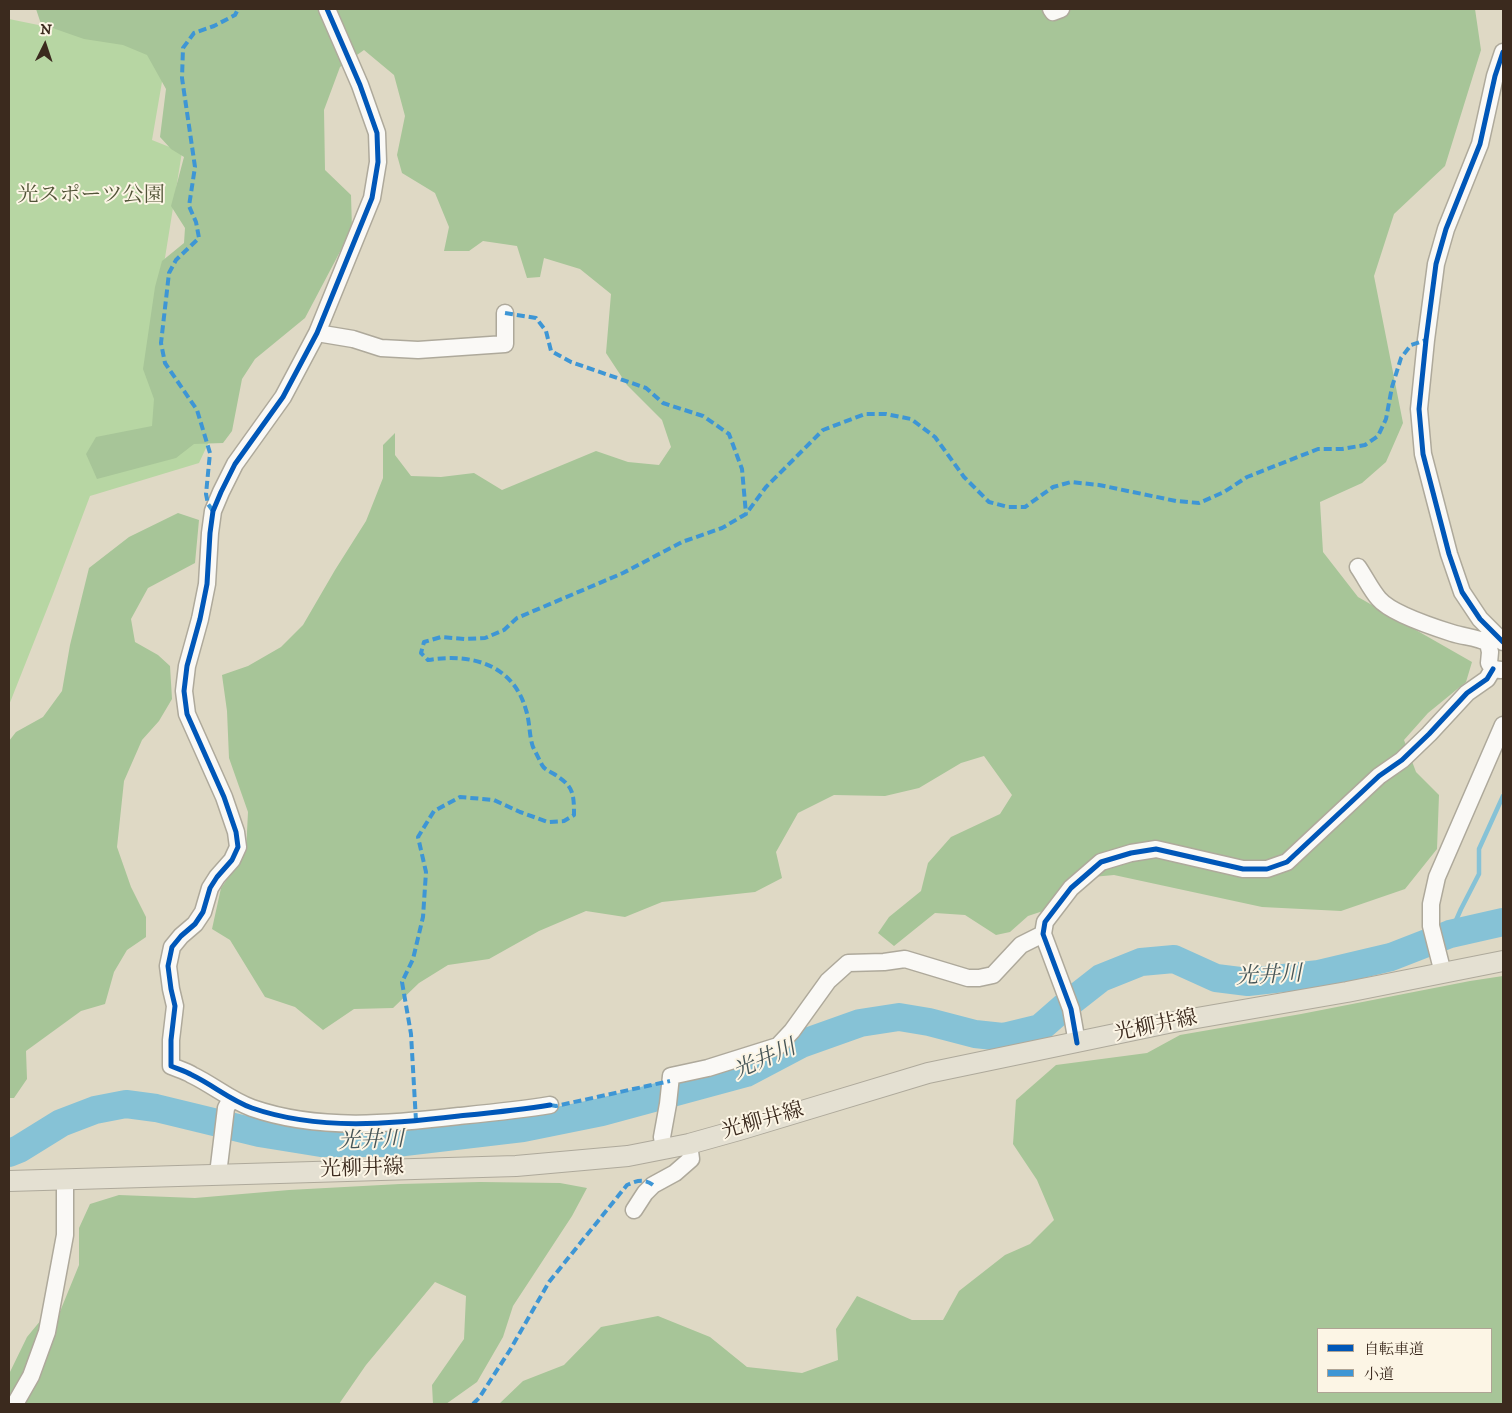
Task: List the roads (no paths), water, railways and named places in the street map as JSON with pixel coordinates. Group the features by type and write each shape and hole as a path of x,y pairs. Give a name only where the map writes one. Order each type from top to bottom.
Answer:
{"main road":[{"name":"光柳井線","path":"9,1181 516,1166 619,1157 689,1144 928,1073 1168,1023 1347,992 1503,961"}],"street":[{"path":"327,9 360,85 377,133 378,162 372,198 317,333 283,396 235,464 220,492 213,511 207,584 187,666 184,691 187,714 224,797 236,832 238,847 232,860 210,888 203,912 196,924 181,936 172,947 168,966 175,1006 171,1040 171,1066 193,1075 228,1104 278,1115 329,1122 356,1124 424,1120 550,1105"},
{"path":"1050,9 1053,12 1060,9"},
{"path":"1503,52 1495,76 1480,144 1446,229 1436,264 1419,409 1423,454 1449,554 1462,592 1480,619 1503,642"},
{"path":"317,333 353,339 381,348 418,350 505,344 505,313"},
{"path":"1076,1043 1071,1009 1043,934 1045,922 1071,888 1100,862 1131,852 1156,849 1243,869 1267,869 1287,862 1372,782 1402,760 1423,741 1467,692 1498,669 1488,663 1490,652 1488,643 1429,625 1389,607 1379,600 1358,567"},
{"path":"1443,973 1430,926 1431,904 1437,877 1503,725"},
{"path":"664,1149 662,1137 671,1076 708,1068 778,1046 792,1031 828,981 848,963 884,962 905,959 968,978 979,978 993,975 1021,945 1043,934"},
{"path":"218,1174 228,1104"},
{"path":"634,1210 645,1193 653,1185 675,1173 691,1159 689,1144"},
{"path":"15,1404 31,1376 46,1332 65,1235 65,1180"}],"waterway":[{"path":"1450,934 1479,874 1479,849 1503,796"},
{"name":"光井川","path":"9,1153 19,1149 61,1123 95,1110 126,1104 156,1108 259,1133 321,1143 396,1143 523,1128 602,1112 746,1073 801,1044 860,1023 899,1017 929,1022 975,1034 1003,1037 1040,1028 1101,978 1141,962 1174,959 1216,978 1248,982 1319,974 1391,957 1450,934 1503,922"}],"park label":[{"name":"光スポーツ公園","path":"91,197"}]}
